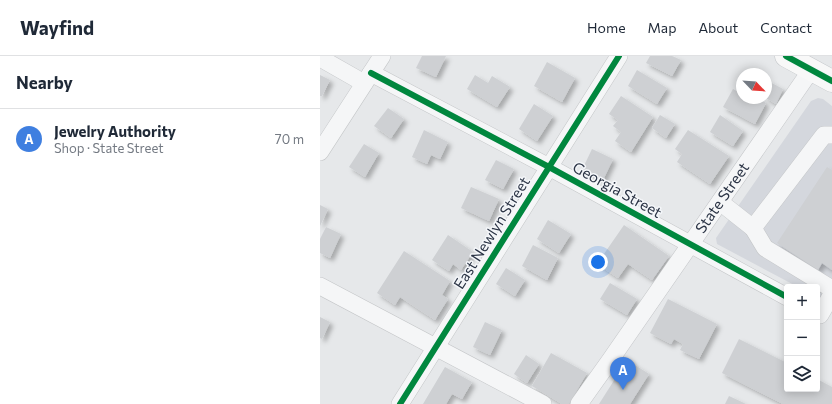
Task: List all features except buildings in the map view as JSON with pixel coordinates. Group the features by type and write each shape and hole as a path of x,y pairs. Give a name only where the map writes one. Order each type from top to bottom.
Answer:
{"main road":[{"path":"786,56 832,81"}],"street":[{"path":"320,152 382,56"},
{"name":"East Newlyn Street","path":"400,404 620,56"},
{"name":"Georgia Street","path":"320,58 368,78 549,167 784,295"},
{"name":"State Street","path":"579,404 691,245 811,70"},
{"path":"754,228 824,135 832,135"},
{"path":"720,202 754,228 765,248 832,289"},
{"path":"320,286 436,347 520,399 543,404"},
{"path":"823,316 832,294"}],"shaded area":[{"path":"818,98 823,99 832,106 832,305 820,299 820,284 792,284 717,244 716,238 811,101"}],"cycle path":[{"path":"400,404 619,56"},
{"path":"786,56 832,81"},
{"path":"371,73 549,167 784,295"}],"place":[{"name":"Jewelry Authority","path":"623,390"}]}
